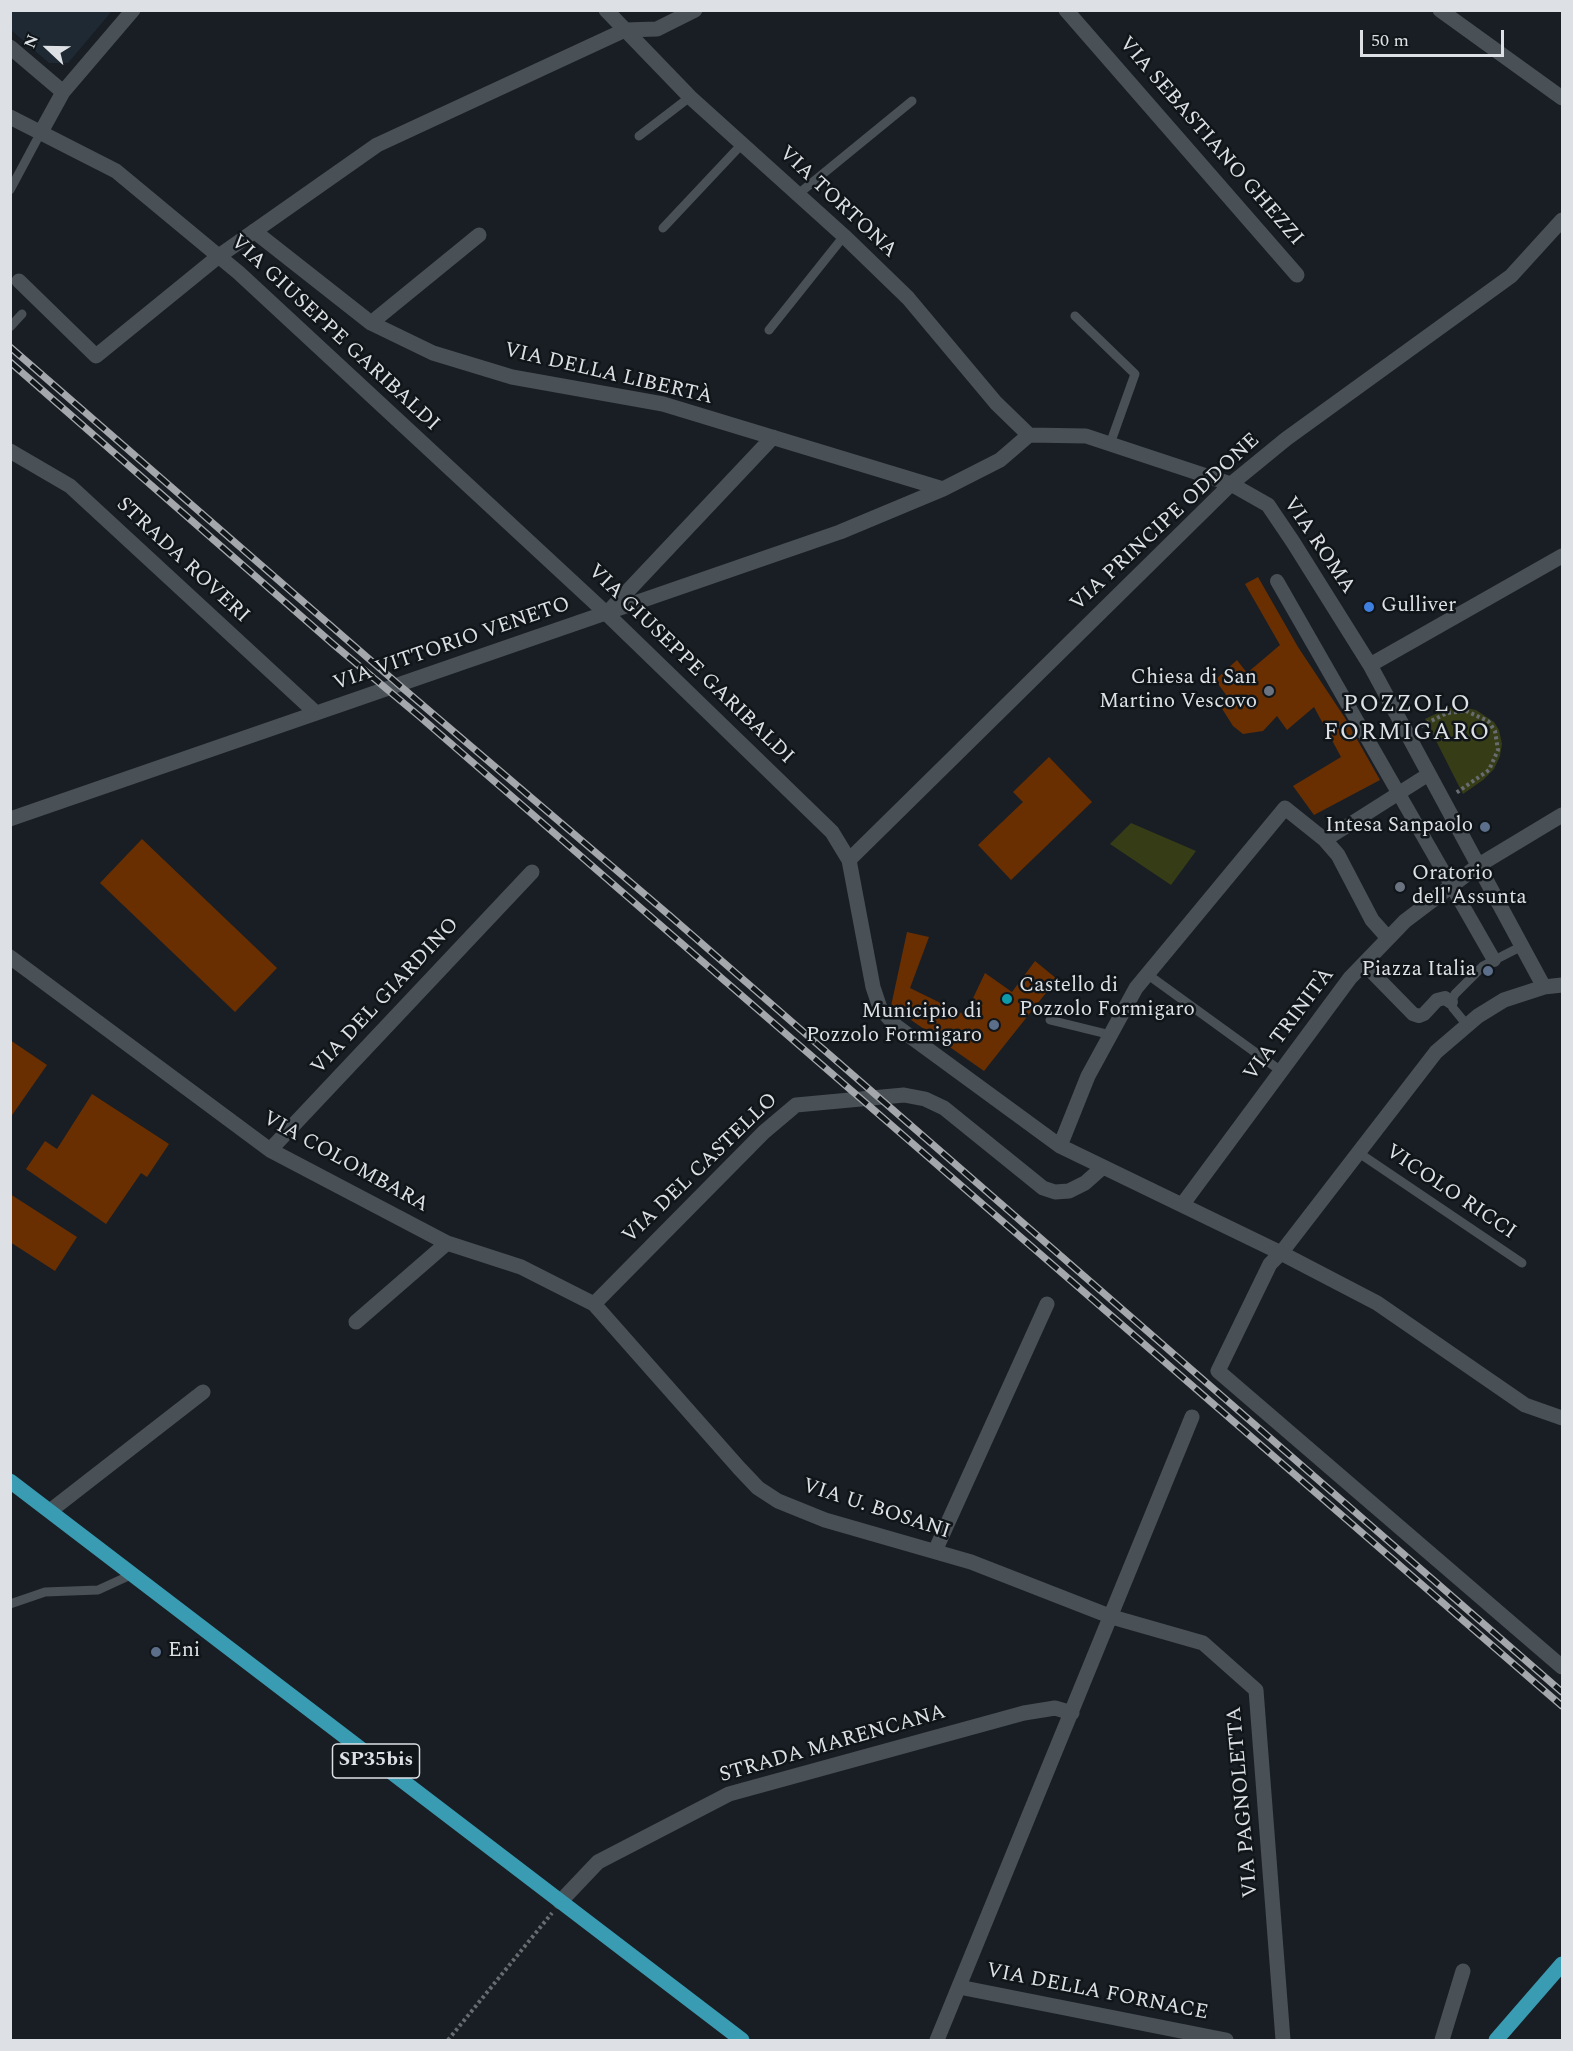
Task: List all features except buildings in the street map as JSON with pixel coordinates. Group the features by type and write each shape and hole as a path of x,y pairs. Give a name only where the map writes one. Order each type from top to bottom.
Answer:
{"main road":[{"name":"SP35bis","path":"10,1481 742,2040"},
{"path":"1496,2040 1563,1964"}],"street":[{"path":"41,132 63,92 133,10"},
{"name":"VIA TORTONA","path":"606,10 690,97 844,236 908,298 996,403 1029,435"},
{"path":"19,281 96,356 219,256 377,146 625,30 657,29 695,10"},
{"name":"VIA SEBASTIANO GHEZZI","path":"1066,10 1297,275"},
{"path":"1440,10 1563,98"},
{"path":"10,47 63,92"},
{"name":"VIA GIUSEPPE GARIBALDI","path":"10,117 116,171 219,256 606,614 832,832 849,860 873,987 880,1008 896,1026 1060,1146 1281,1253 1377,1303 1526,1405 1563,1418"},
{"name":"VIA PRINCIPE ODDONE","path":"849,860 1231,484 1286,439 1511,276 1563,220"},
{"name":"VIA DELLA LIBERTÀ","path":"254,231 371,323 433,353 512,377 663,404 943,489"},
{"path":"371,323 479,235"},
{"name":"VIA ROMA","path":"1029,435 1086,436 1231,484 1268,505 1370,665 1544,987"},
{"name":"VIA VITTORIO VENETO","path":"10,819 840,532 943,489 1000,460 1029,435"},
{"path":"606,614 773,437"},
{"name":"STRADA ROVERI","path":"10,451 70,486 316,713"},
{"path":"1370,665 1563,556"},
{"path":"1277,581 1494,960"},
{"path":"1325,840 1429,774"},
{"path":"1060,1146 1088,1077 1136,988 1285,808 1325,840 1338,855 1372,920 1388,938"},
{"name":"VIA TRINITÀ","path":"1182,1205 1350,978 1388,938 1405,921 1479,866 1563,815"},
{"name":"VIA DEL GIARDINO","path":"270,1150 532,872"},
{"name":"VIA COLOMBARA","path":"10,957 270,1150 447,1243 521,1267 594,1304"},
{"path":"1364,964 1413,1014 1419,1016 1424,1014 1437,1000 1445,998 1451,1002"},
{"path":"1563,985 1544,987 1504,1000 1478,1016 1436,1053 1281,1253 1270,1264 1218,1371 1563,1667"},
{"name":"VIA DEL CASTELLO","path":"594,1304 764,1132 796,1105 904,1095 925,1099 944,1108 1044,1188 1055,1192 1069,1191 1085,1183 1102,1167"},
{"path":"356,1322 447,1243"},
{"name":"VIA U. BOSANI","path":"594,1304 739,1468 758,1488 778,1501 825,1520 972,1562 1112,1617"},
{"path":"935,1551 1047,1304"},
{"path":"50,1511 203,1392"},
{"path":"937,2040 1192,1417"},
{"name":"VIA PAGNOLETTA","path":"1112,1617 1203,1643 1256,1690 1283,2040"},
{"name":"STRADA MARENCANA","path":"560,1902 598,1862 729,1794 1024,1713 1055,1708 1072,1713"},
{"path":"1442,2040 1463,1971"},
{"name":"VIA DELLA FORNACE","path":"959,1987 1226,2040"}],"lane":[{"path":"639,136 690,97"},
{"path":"797,195 912,101"},
{"path":"10,190 41,132"},
{"path":"663,228 742,144"},
{"path":"769,330 844,236"},
{"path":"10,327 22,314"},
{"path":"1075,316 1136,374 1110,444"},
{"path":"1467,1025 1453,1008 1451,1002 1455,994 1473,974 1522,946"},
{"path":"1148,974 1281,1071"},
{"path":"1050,1020 1111,1035"},
{"name":"VICOLO RICCI","path":"1359,1153 1522,1263"},
{"path":"10,1604 45,1592 98,1590 133,1574"}],"path":[{"path":"1407,733 1447,713 1466,711 1488,721 1495,731 1498,750 1489,770 1444,801"},
{"path":"448,2040 560,1902"}],"shaded area":[{"path":"11,10 112,11 68,63 49,63 11,30"}],"green space":[{"path":"1461,707 1476,710 1494,722 1499,730 1502,744 1494,769 1463,794 1425,719 1448,708"},
{"path":"1131,823 1196,851 1171,885 1110,844"}],"railway":[{"path":"10,347 399,685 669,915 1562,1692"},
{"path":"10,362 1562,1706"}],"place":[{"name":"Gulliver","path":"1369,607"},
{"name":"Chiesa di San Martino Vescovo","path":"1269,691"},
{"name":"Intesa Sanpaolo","path":"1485,827"},
{"name":"Oratorio dell'Assunta","path":"1400,887"},
{"name":"Piazza Italia","path":"1488,971"},
{"name":"Castello di Pozzolo Formigaro","path":"1007,999"},
{"name":"Municipio di Pozzolo Formigaro","path":"994,1025"},
{"name":"Eni","path":"156,1652"}],"district":[{"name":"POZZOLO FORMIGARO","path":"1407,720"}]}
